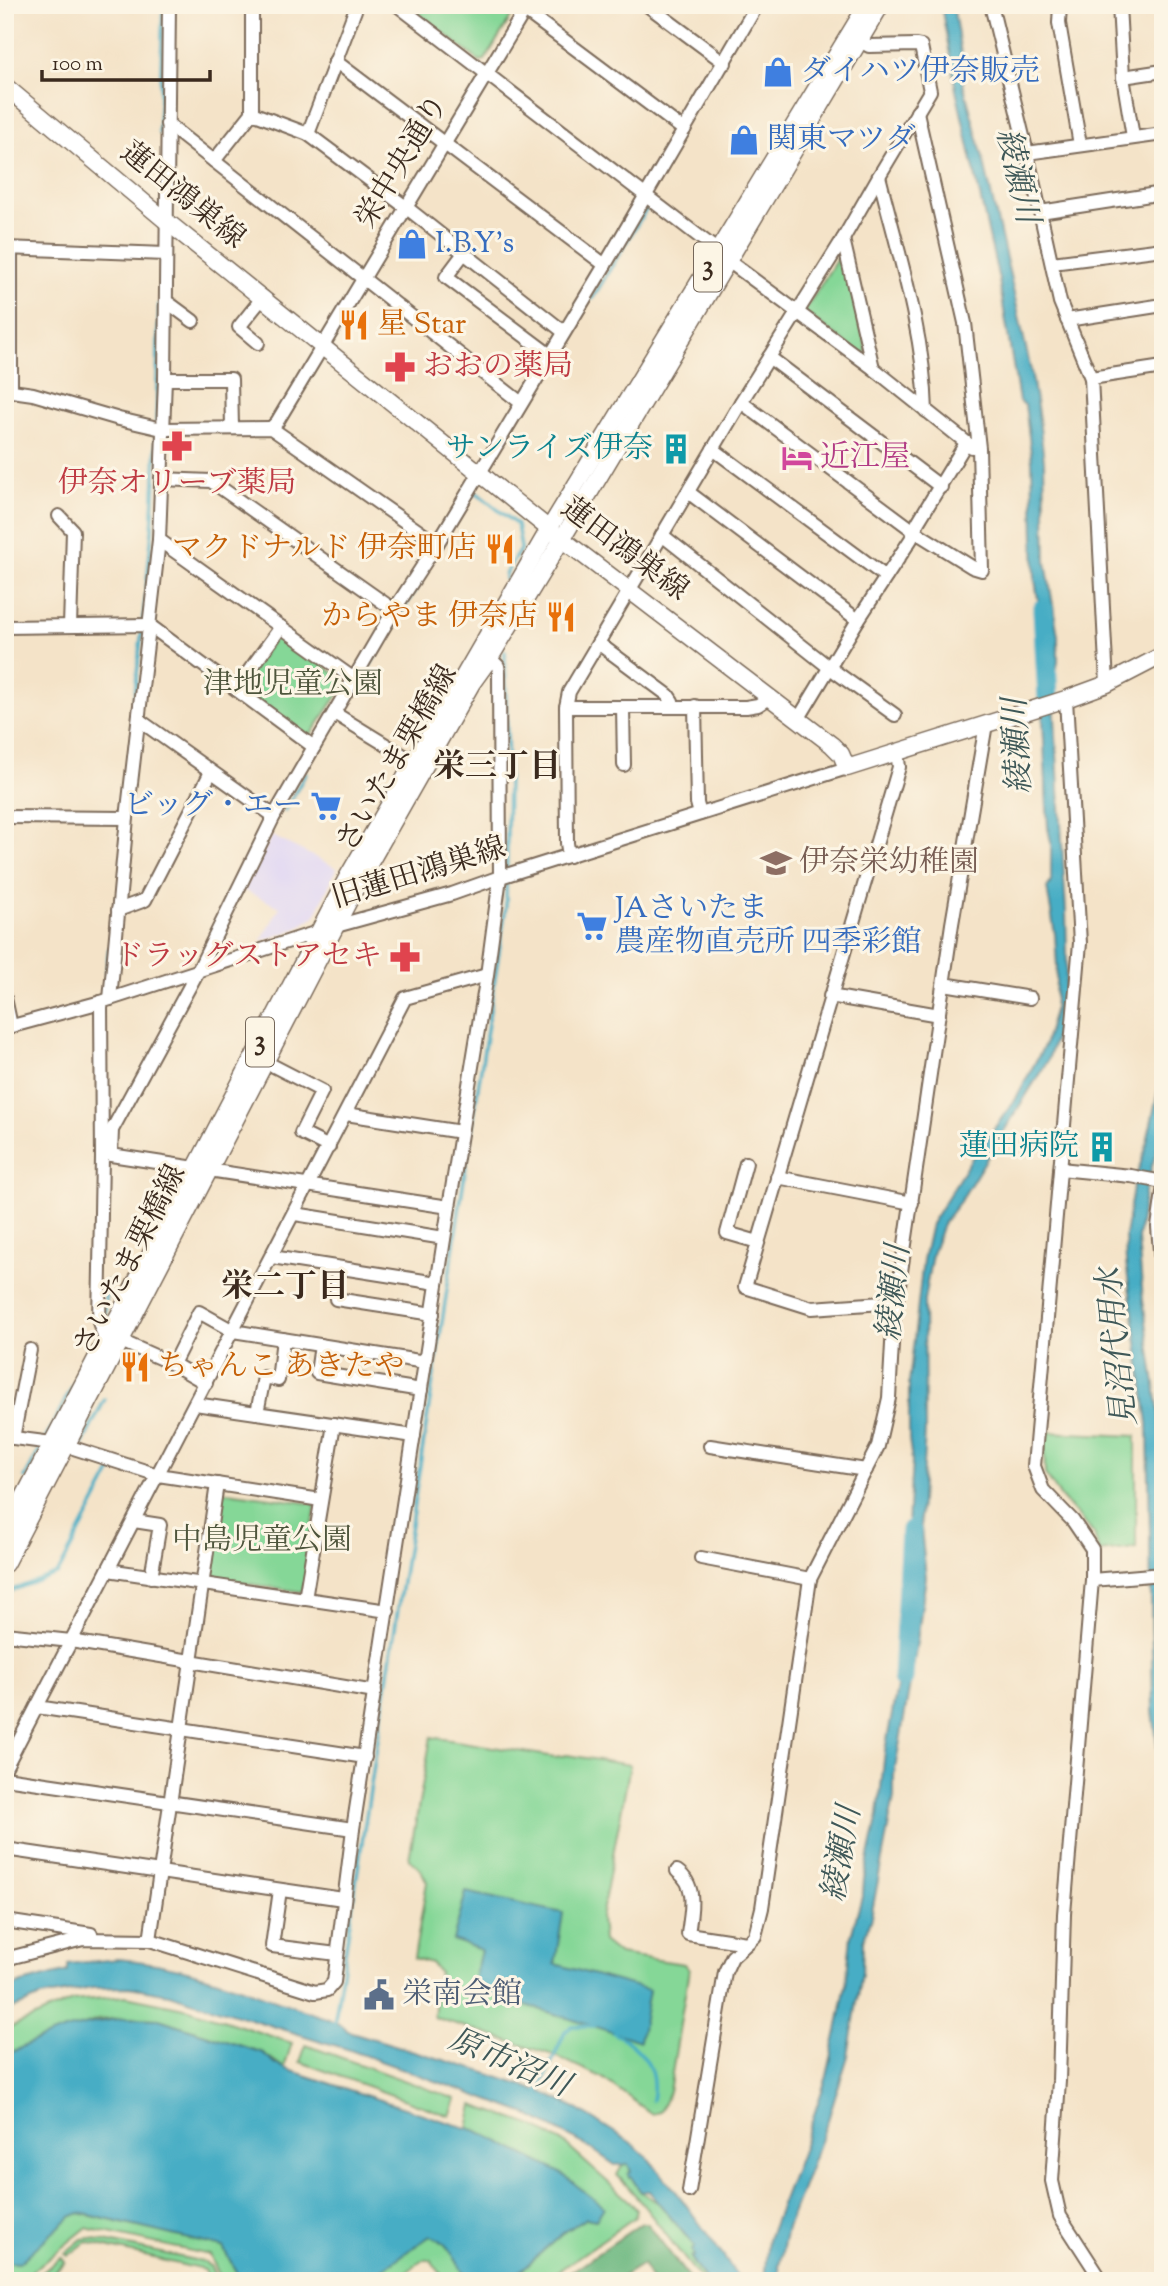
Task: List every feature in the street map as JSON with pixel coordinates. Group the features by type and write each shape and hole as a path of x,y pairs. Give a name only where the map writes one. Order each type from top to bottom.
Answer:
{"main road":[{"name":"さいたま栗橋線","path":"260,1059 317,933 414,762 556,534 723,256 867,5"},
{"name":"さいたま栗橋線","path":"723,256 881,5"},
{"name":"蓮田鴻巣線","path":"5,86 165,220 556,534 799,719 841,754 847,768"},
{"name":"さいたま栗橋線","path":"5,1564 70,1447 113,1341 260,1059 452,719 490,658 556,534"},
{"path":"847,768 1064,700 1107,684 1163,655"},
{"name":"さいたま栗橋線","path":"5,1533 70,1447"}],"street":[{"path":"169,5 166,304 159,540 118,910 105,1000 107,1144 99,1322 113,1341 173,1364 206,1383"},
{"path":"214,161 252,113 252,5"},
{"path":"308,134 357,5"},
{"path":"397,5 796,313 873,368 966,443 979,448"},
{"path":"648,5 725,64"},
{"path":"449,1207 111,1155 107,1144 198,971 274,816 394,610 437,544 520,402 646,197 757,5"},
{"path":"991,5 1060,302 1091,379 1107,684"},
{"path":"1060,5 1059,23 1080,145"},
{"path":"1119,5 1123,77 1133,137"},
{"path":"526,8 684,130"},
{"name":"栄中央通り","path":"271,428 526,8"},
{"path":"569,856 566,707 569,692 741,401 843,239 930,91 921,47 869,46 860,41"},
{"path":"335,61 605,265"},
{"path":"1123,77 1163,71"},
{"path":"741,401 914,531 972,567 982,570 979,448 963,307 917,112"},
{"path":"252,113 308,134 564,332"},
{"path":"167,124 520,402"},
{"path":"1027,153 1163,134"},
{"path":"878,176 909,295 925,381 926,411"},
{"path":"1040,212 1163,193"},
{"path":"843,239 873,368"},
{"path":"166,254 8,248 8,391 33,394 162,429 271,428 437,544"},
{"path":"1052,263 1163,249"},
{"path":"464,253 446,277 550,355"},
{"path":"258,343 239,327 262,297"},
{"path":"166,304 170,304 193,321"},
{"path":"1067,320 1163,305"},
{"path":"769,357 941,487"},
{"path":"1091,379 1163,368"},
{"path":"164,379 231,379 232,428"},
{"path":"799,719 966,443"},
{"path":"713,449 886,577"},
{"path":"161,479 211,481 394,610"},
{"path":"688,492 858,620"},
{"path":"59,516 73,531 70,625"},
{"path":"662,535 830,668 895,715"},
{"path":"159,540 354,680"},
{"path":"5,627 149,625 314,747"},
{"path":"236,689 281,627"},
{"path":"598,643 668,695 673,706"},
{"path":"5,1961 13,1956 83,1939 150,1940 315,1992 327,1990 334,1982 353,1829 432,1314 487,975 506,875 499,672 498,666 490,658"},
{"path":"566,707 746,707 758,705 770,697"},
{"path":"1064,700 1080,943 1034,1465 1043,1490 1073,1521 1093,1549 1064,1914 1059,2081 1052,2181 1060,2216 1102,2281"},
{"path":"695,706 699,814"},
{"path":"623,707 624,765"},
{"path":"334,713 414,762"},
{"path":"139,720 274,816"},
{"path":"689,2191 726,1972 733,1956 755,1936 762,1908 810,1579 878,1446 889,1398 893,1326 986,724"},
{"path":"897,752 900,767 745,1287 812,1308 897,1302"},
{"name":"旧蓮田鴻巣線","path":"8,1027 105,1000 336,926 452,894 847,768"},
{"path":"118,910 145,900 211,772"},
{"path":"5,817 127,818"},
{"path":"5,1768 405,998 487,975"},
{"path":"944,984 1030,998"},
{"path":"830,996 939,1015"},
{"path":"5,998 8,1027"},
{"path":"260,1059 321,1091 301,1133 329,1147"},
{"path":"346,1114 461,1132"},
{"path":"746,1163 727,1233 758,1242"},
{"path":"1060,1169 1158,1181"},
{"path":"777,1177 912,1203"},
{"path":"1163,1192 1158,1227 1163,1288"},
{"path":"295,1214 444,1238"},
{"path":"272,1257 437,1283"},
{"path":"338,1268 336,1299 432,1314"},
{"path":"173,1364 199,1312 233,1331 425,1362"},
{"path":"257,1413 264,1377 278,1380 283,1339"},
{"path":"321,1345 317,1373 421,1390"},
{"path":"30,1350 9,1438 70,1447 158,1475 321,1500"},
{"path":"195,1404 414,1436"},
{"path":"305,1599 334,1424"},
{"path":"710,1446 866,1470"},
{"path":"150,1940 217,1484"},
{"path":"134,1521 160,1525 151,1577"},
{"path":"701,1558 810,1579"},
{"path":"108,1570 388,1611"},
{"path":"1092,1580 1163,1574"},
{"path":"5,1634 71,1641 375,1692"},
{"path":"37,1707 365,1757"},
{"path":"5,1778 353,1829"},
{"path":"5,1849 343,1899"},
{"path":"677,1871 684,1875 693,1895 688,1934 747,1943"},
{"path":"280,1890 272,1946 337,1954"},
{"path":"5,1921 117,1938"}],"shaded area":[{"path":"272,836 337,868 315,916 296,929 261,941 280,907 243,890"}],"green space":[{"path":"408,5 518,5 485,60 479,61"},
{"path":"838,257 844,258 867,352 860,354 804,312"},
{"name":"津地児童公園","path":"277,634 347,682 309,737 239,688"},
{"path":"1044,1432 1136,1436 1136,1548 1099,1552 1094,1534 1060,1496 1045,1474"},
{"name":"中島児童公園","path":"220,1491 316,1504 303,1592 208,1578"},
{"path":"431,1737 555,1757 567,1755 630,1765 601,1918 603,1941 619,1954 684,1964 689,1969 669,2092 660,2112 652,2114 601,2077 553,2055 434,2017 439,1972 431,1963 414,1958 427,1882 421,1870 409,1859"},
{"path":"126,1996 189,2009 292,2043 284,2068 263,2053 159,2019 97,2020 5,2056 5,2030 72,2001"},
{"path":"306,2045 456,2099 450,2116 300,2062"},
{"path":"473,2105 533,2126 564,2143 629,2201 637,2210 635,2217 544,2281 509,2281 563,2233 586,2218 597,2220 478,2131 468,2128"},
{"path":"623,2164 629,2164 631,2177 641,2192 660,2204 695,2247 694,2256 691,2258 706,2281 702,2281 617,2175"},
{"path":"79,2213 223,2247 241,2281 222,2281 210,2255 86,2228 24,2278 15,2280 5,2275 5,2262 8,2264"},
{"path":"642,2223 647,2223 691,2281 653,2281 642,2264 615,2281 558,2281"},
{"path":"430,2236 448,2247 468,2281 446,2281 431,2260 423,2260 394,2281 365,2281"},
{"path":"90,2238 204,2262 211,2267 217,2281 209,2281 204,2270 86,2242 68,2256 65,2253 82,2239"},
{"path":"61,2257 65,2262 43,2281 32,2281"}],"water":[{"path":"941,5 953,5 963,83 1011,280 1039,419 1044,461 1046,562 1058,636 1058,662 1053,683 1066,912 1065,993 1059,1027 1048,1060 961,1200 944,1222 932,1254 924,1300 925,1431 920,1518 926,1577 894,1775 894,1797 871,1917 863,1942 862,1973 848,2056 828,2120 787,2228 779,2266 780,2281 764,2281 768,2239 827,2076 837,2031 851,1936 863,1893 878,1815 885,1751 907,1634 910,1600 908,1525 912,1461 909,1439 909,1383 923,1260 931,1224 970,1161 1015,1100 1044,1046 1054,1011 1057,967 1055,934 1047,888 1051,882 1051,842 1043,721 1046,649 1035,580 1032,461 1025,405 1019,401 999,280 956,90"},
{"path":"1163,1069 1163,1130 1146,1186 1138,1238 1143,1300 1161,1427 1163,1794 1153,1711 1148,1423 1126,1263 1125,1236 1134,1182 1145,1151"},
{"path":"466,1892 563,1913 555,1964 649,1990 640,2041 472,1988 481,1950 453,1940"},
{"path":"118,1959 171,1967 223,1982 326,2018 348,2031 483,2072 572,2106 630,2142 647,2157 679,2195 741,2281 706,2281 691,2257 694,2256 692,2250 695,2247 649,2191 641,2192 631,2177 629,2178 628,2174 631,2172 628,2164 615,2165 586,2145 527,2114 347,2049 169,1994 129,1987 92,1988 41,1997 5,2012 5,1990 68,1971 68,1964"},
{"path":"127,2018 159,2019 263,2053 289,2070 478,2131 561,2173 604,2207 596,2220 586,2218 563,2233 509,2281 468,2281 448,2247 430,2236 365,2281 241,2281 223,2247 80,2213 70,2217 19,2263 5,2262 5,2056 64,2030"}],"waterway":[{"path":"159,133 163,5"},
{"path":"592,299 647,208"},
{"path":"143,621 155,478 159,305"},
{"path":"472,495 477,493 517,525 521,548 505,574 505,579"},
{"path":"341,713 419,583"},
{"name":"綾瀬川","path":"1043,609 1048,699"},
{"path":"134,701 142,629"},
{"path":"334,2025 506,906 508,775 505,652"},
{"path":"285,811 306,773"},
{"path":"104,997 109,949"},
{"path":"104,1326 106,1281"},
{"path":"25,1478 99,1335"},
{"path":"81,1447 105,1399"},
{"path":"5,1593 58,1573 114,1467 111,1466"},
{"name":"綾瀬川","path":"903,1679 911,1530"},
{"name":"原市沼川","path":"538,2093 565,2032 572,2026 594,2026"},
{"path":"614,2033 633,2045 646,2060 653,2078 652,2100"}],"place":[{"name":"ダイハツ伊奈販売","path":"778,72"},
{"name":"関東マツダ","path":"744,140"},
{"name":"I.B.Y's","path":"412,244"},
{"name":"星 Star","path":"354,325"},
{"name":"おおの薬局","path":"400,367"},
{"name":"伊奈オリーブ薬局","path":"177,446"},
{"name":"サンライズ伊奈","path":"676,449"},
{"name":"近江屋","path":"797,458"},
{"name":"マクドナルド 伊奈町店","path":"500,549"},
{"name":"からやま 伊奈店","path":"561,617"},
{"name":"ビッグ・エー","path":"326,806"},
{"name":"伊奈栄幼稚園","path":"776,863"},
{"name":"JAさいたま 農産物直売所 四季彩館","path":"592,926"},
{"name":"ドラッグストアセキ","path":"405,957"},
{"name":"蓮田病院","path":"1102,1147"},
{"name":"ちゃんこ あきたや","path":"135,1367"},
{"name":"栄南会館","path":"379,1995"}],"district":[{"name":"栄三丁目","path":"497,768"},
{"name":"栄二丁目","path":"285,1288"}],"water label":[{"name":"見沼代用水","path":"1119,1347"}]}
